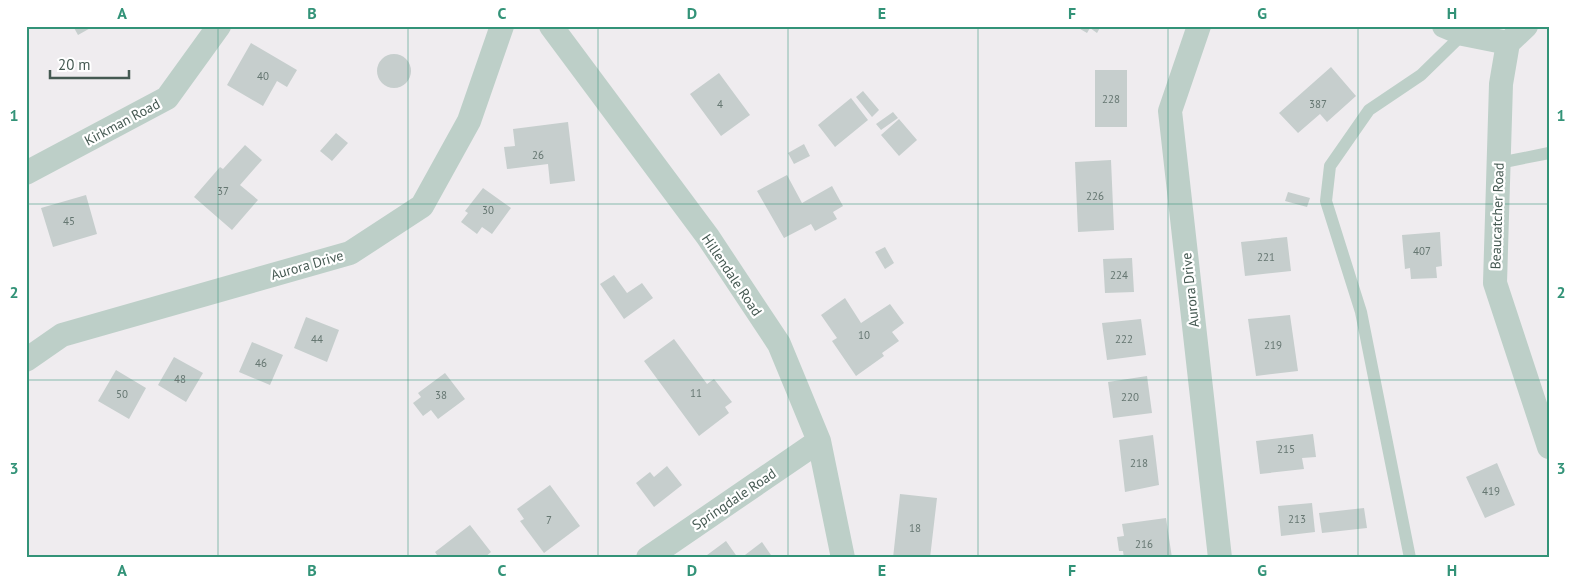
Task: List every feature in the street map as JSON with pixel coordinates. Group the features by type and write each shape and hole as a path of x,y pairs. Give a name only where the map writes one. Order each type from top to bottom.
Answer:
{"street":[{"name":"Kirkman Road","path":"26,173 167,98 219,26"},
{"name":"Aurora Drive","path":"26,360 62,335 350,253 422,206 469,122 502,26"},
{"name":"Hillendale Road","path":"551,26 708,237 779,344 819,441 843,558"},
{"name":"Aurora Drive","path":"1199,26 1170,111 1220,558"},
{"path":"1454,30 1508,43 1526,26"},
{"name":"Beaucatcher Road","path":"1508,43 1501,84 1495,283 1549,447"},
{"name":"Springdale Road","path":"648,558 819,441"}],"lane":[{"path":"1410,558 1360,312 1326,201 1330,166 1369,110 1421,75 1454,30"},
{"path":"1499,163 1549,153"}],"building":[{"path":"73,26 94,26 78,35"},
{"path":"1075,26 1101,26 1097,33 1090,28 1087,33"},
{"path":"251,43 297,70 287,87 277,81 263,106 227,85"},
{"path":"394,54 401,55 406,59 410,64 410,78 406,83 401,87 394,88 387,87 382,83 378,78 377,71 378,64 382,59 387,55"},
{"path":"1331,67 1356,96 1327,122 1320,114 1298,133 1279,113"},
{"path":"1095,70 1127,70 1127,127 1095,127"},
{"path":"719,73 750,115 721,136 690,94"},
{"path":"863,91 879,110 872,117 856,97"},
{"path":"851,98 868,120 835,147 818,125"},
{"path":"893,112 898,118 881,130 876,124"},
{"path":"899,119 917,140 899,156 881,135"},
{"path":"568,122 575,181 550,184 548,164 507,169 504,147 515,146 513,129"},
{"path":"336,133 348,143 332,161 320,151"},
{"path":"804,144 810,156 794,164 788,153"},
{"path":"245,145 262,160 240,185 258,200 232,230 194,197 220,167 223,169"},
{"path":"1111,160 1114,230 1078,232 1075,162"},
{"path":"787,175 802,203 832,186 843,206 833,212 837,219 815,231 811,224 784,238 757,191"},
{"path":"483,188 511,208 492,234 482,227 477,234 461,222 468,213 465,211"},
{"path":"1288,192 1310,198 1307,207 1285,201"},
{"path":"86,195 97,234 53,247 41,208"},
{"path":"1440,232 1442,266 1436,267 1437,278 1411,279 1410,268 1405,269 1402,235"},
{"path":"1287,237 1291,271 1245,276 1241,242"},
{"path":"885,247 894,263 885,269 875,252"},
{"path":"1132,258 1134,292 1105,293 1103,259"},
{"path":"614,275 627,293 642,283 653,298 624,319 600,284"},
{"path":"845,298 861,323 890,304 904,323 892,332 899,341 882,353 884,356 856,376 832,341 837,338 821,315"},
{"path":"1290,315 1298,371 1256,376 1248,319"},
{"path":"306,317 339,330 327,362 294,348"},
{"path":"1141,319 1146,355 1107,360 1102,323"},
{"path":"674,339 707,384 714,379 732,402 725,407 729,413 699,436 644,361"},
{"path":"252,342 283,355 270,385 239,372"},
{"path":"174,357 203,373 186,402 158,385"},
{"path":"116,370 146,388 129,419 98,401"},
{"path":"445,373 465,399 438,419 431,410 423,416 413,403 421,397 418,393"},
{"path":"1147,376 1152,413 1113,418 1108,382"},
{"path":"1313,434 1316,457 1302,458 1304,469 1260,474 1256,441"},
{"path":"1153,435 1159,485 1125,492 1119,440"},
{"path":"1497,463 1515,505 1485,518 1466,477"},
{"path":"667,466 682,485 654,507 636,483 650,472 654,477"},
{"path":"550,485 580,526 544,553 520,521 524,519 517,509"},
{"path":"900,494 937,498 930,558 893,558"},
{"path":"1312,503 1315,532 1281,536 1278,506"},
{"path":"1364,508 1367,528 1322,533 1319,513"},
{"path":"1166,518 1172,558 1124,558 1123,551 1119,551 1117,537 1124,536 1122,524"},
{"path":"470,525 491,552 484,558 439,558 435,552"},
{"path":"726,541 738,558 703,558"},
{"path":"762,542 773,558 741,558"}]}
